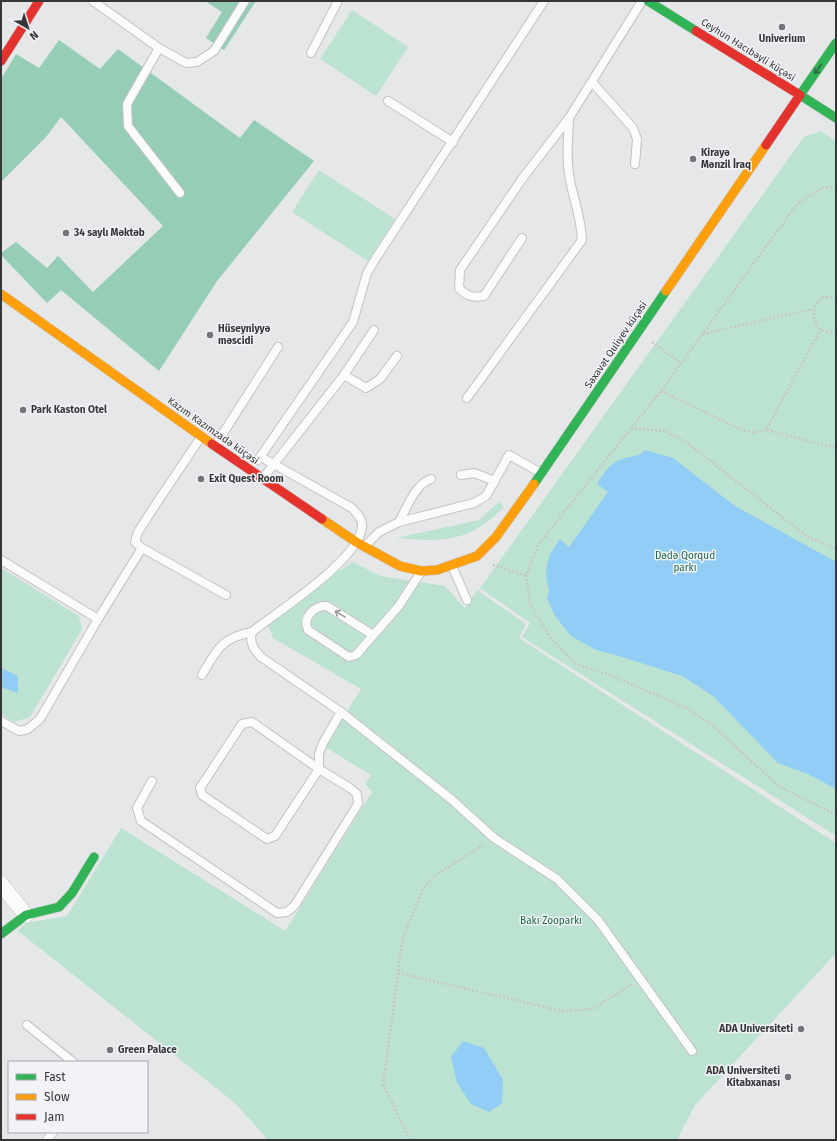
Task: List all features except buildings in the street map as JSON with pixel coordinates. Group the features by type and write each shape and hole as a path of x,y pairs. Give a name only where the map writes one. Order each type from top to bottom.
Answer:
{"main road":[{"path":"1,61 39,1"},
{"name":"Ceyhun Hacıbəyli küçəsi","path":"648,1 836,118"},
{"name":"Səxavət Quliyev küçəsi","path":"421,571 437,570 452,566 476,556 496,537 542,474 836,43"},
{"name":"Kazım Kazımzadə küçəsi","path":"2,297 214,446 356,542 400,566 421,571"},
{"path":"1,934 26,915 59,907 72,893 94,857"}],"street":[{"path":"1,884 26,915"}],"lane":[{"path":"93,1 159,48 186,63 197,62 214,51 244,1"},
{"path":"311,52 338,1"},
{"path":"251,471 344,337 353,322 367,273 544,1"},
{"path":"522,238 484,296 476,297 465,294 459,288 460,270 522,179 569,118 642,1"},
{"path":"159,48 127,104 128,126 180,193"},
{"path":"592,82 633,128 637,139 635,164"},
{"path":"388,101 453,142"},
{"path":"467,398 582,240 581,221 569,179 569,118"},
{"path":"262,479 344,375 374,330"},
{"path":"214,446 278,347"},
{"path":"344,375 366,388 380,379 397,356"},
{"path":"201,436 138,532 135,542 142,548 226,596"},
{"path":"364,546 379,532 399,522 474,503 486,496 509,455 542,474"},
{"path":"202,675 216,652 227,640 252,632 343,561 356,542 362,527 360,518 352,508 261,457"},
{"path":"461,475 474,473 495,481"},
{"path":"399,522 419,487 425,481 431,479"},
{"path":"1,721 18,731 28,729 40,719 98,619 142,548"},
{"path":"1,560 98,619"},
{"path":"452,566 467,600"},
{"path":"373,635 327,606 322,606 315,609 306,618 305,625 308,630 349,657 356,654 373,635 398,607 421,571"},
{"path":"252,632 250,640 254,649 262,657 342,712 451,799 494,838 558,879 598,920 692,1051"},
{"path":"152,781 137,808 141,821 277,913 287,912 295,904 358,804 357,794 350,788 319,769 252,722 242,724 200,788 202,795 267,839 274,836 319,769 319,754 323,743 342,712"},
{"path":"27,1025 72,1061"}],"path":[{"path":"836,188 822,188 797,204 661,391 538,545 526,576 530,604 550,637 576,664 610,675 687,708 716,728 778,786 836,814"},
{"path":"836,298 830,296 820,300 814,309 814,321 821,329 832,332 836,330"},
{"path":"702,334 814,309"},
{"path":"766,430 821,329"},
{"path":"638,332 681,363"},
{"path":"661,391 742,430 754,433 766,430 836,448"},
{"path":"631,428 665,431 686,442 809,538 836,548"},
{"path":"496,567 526,576"},
{"path":"410,1140 383,1084 403,937 423,888 434,876 494,838"},
{"path":"398,973 563,1011 593,1009 640,979"}],"green space":[{"path":"205,1 256,1 224,50 206,38 222,12"},
{"path":"352,10 408,47 376,96 320,59"},
{"path":"59,40 100,69 118,49 240,138 254,120 314,161 217,281 159,371 61,290 47,303 1,255 1,253 16,242 47,268 58,256 93,292 163,226 61,117 46,137 1,182 1,79 16,54 39,68"},
{"name":"Dədə Qorqud parkı","path":"821,131 836,141 836,836 522,637 530,623 480,588 804,137"},
{"path":"319,170 395,219 368,261 292,212"},
{"path":"499,502 504,507 479,528 467,534 454,538 428,540 396,538 479,520"},
{"name":"Bakı Zooparkı","path":"353,562 380,576 445,586 465,608 477,590 526,624 519,638 836,843 836,953 695,1105 677,1140 268,1140 235,1103 18,931 26,923 67,916 121,828 285,931 372,792 365,784 371,775 325,747 361,689 273,638 268,624 283,606"},
{"path":"1,568 79,616 82,629 30,717 14,722 1,714"}],"water":[{"path":"645,450 673,458 735,506 836,562 836,789 808,774 778,763 713,696 682,676 596,650 571,636 555,616 547,598 549,591 546,575 550,554 560,539 569,547 608,492 597,484 607,469 618,461 638,455"},
{"path":"1,668 18,676 18,693 1,687"},
{"path":"463,1041 484,1048 503,1080 502,1103 489,1112 471,1104 457,1083 451,1057"}],"traffic: fast":[{"path":"648,1 696,31"},
{"path":"836,43 800,95 836,118"},
{"path":"534,484 666,291"},
{"path":"1,934 26,915 59,907 72,893 94,857"}],"traffic: slow":[{"path":"666,291 766,145"},
{"path":"1,294 212,444"},
{"path":"322,519 356,542 400,566 421,571 437,570 477,556 496,537 534,484"}],"traffic: jam":[{"path":"1,61 39,1"},
{"path":"696,31 800,95 766,145"},
{"path":"212,444 322,519"}],"place":[{"name":"Univerium","path":"782,27"},
{"name":"Kirayə Mənzil İraq","path":"693,159"},
{"name":"34 saylı Məktəb","path":"66,233"},
{"name":"Hüseyniyyə məscidi","path":"210,335"},
{"name":"Park Kaston Otel","path":"23,410"},
{"name":"Exit Quest Room","path":"201,479"},
{"name":"ADA Universiteti","path":"801,1029"},
{"name":"Green Palace","path":"110,1050"},
{"name":"ADA Universiteti Kitabxanası","path":"788,1077"}]}
